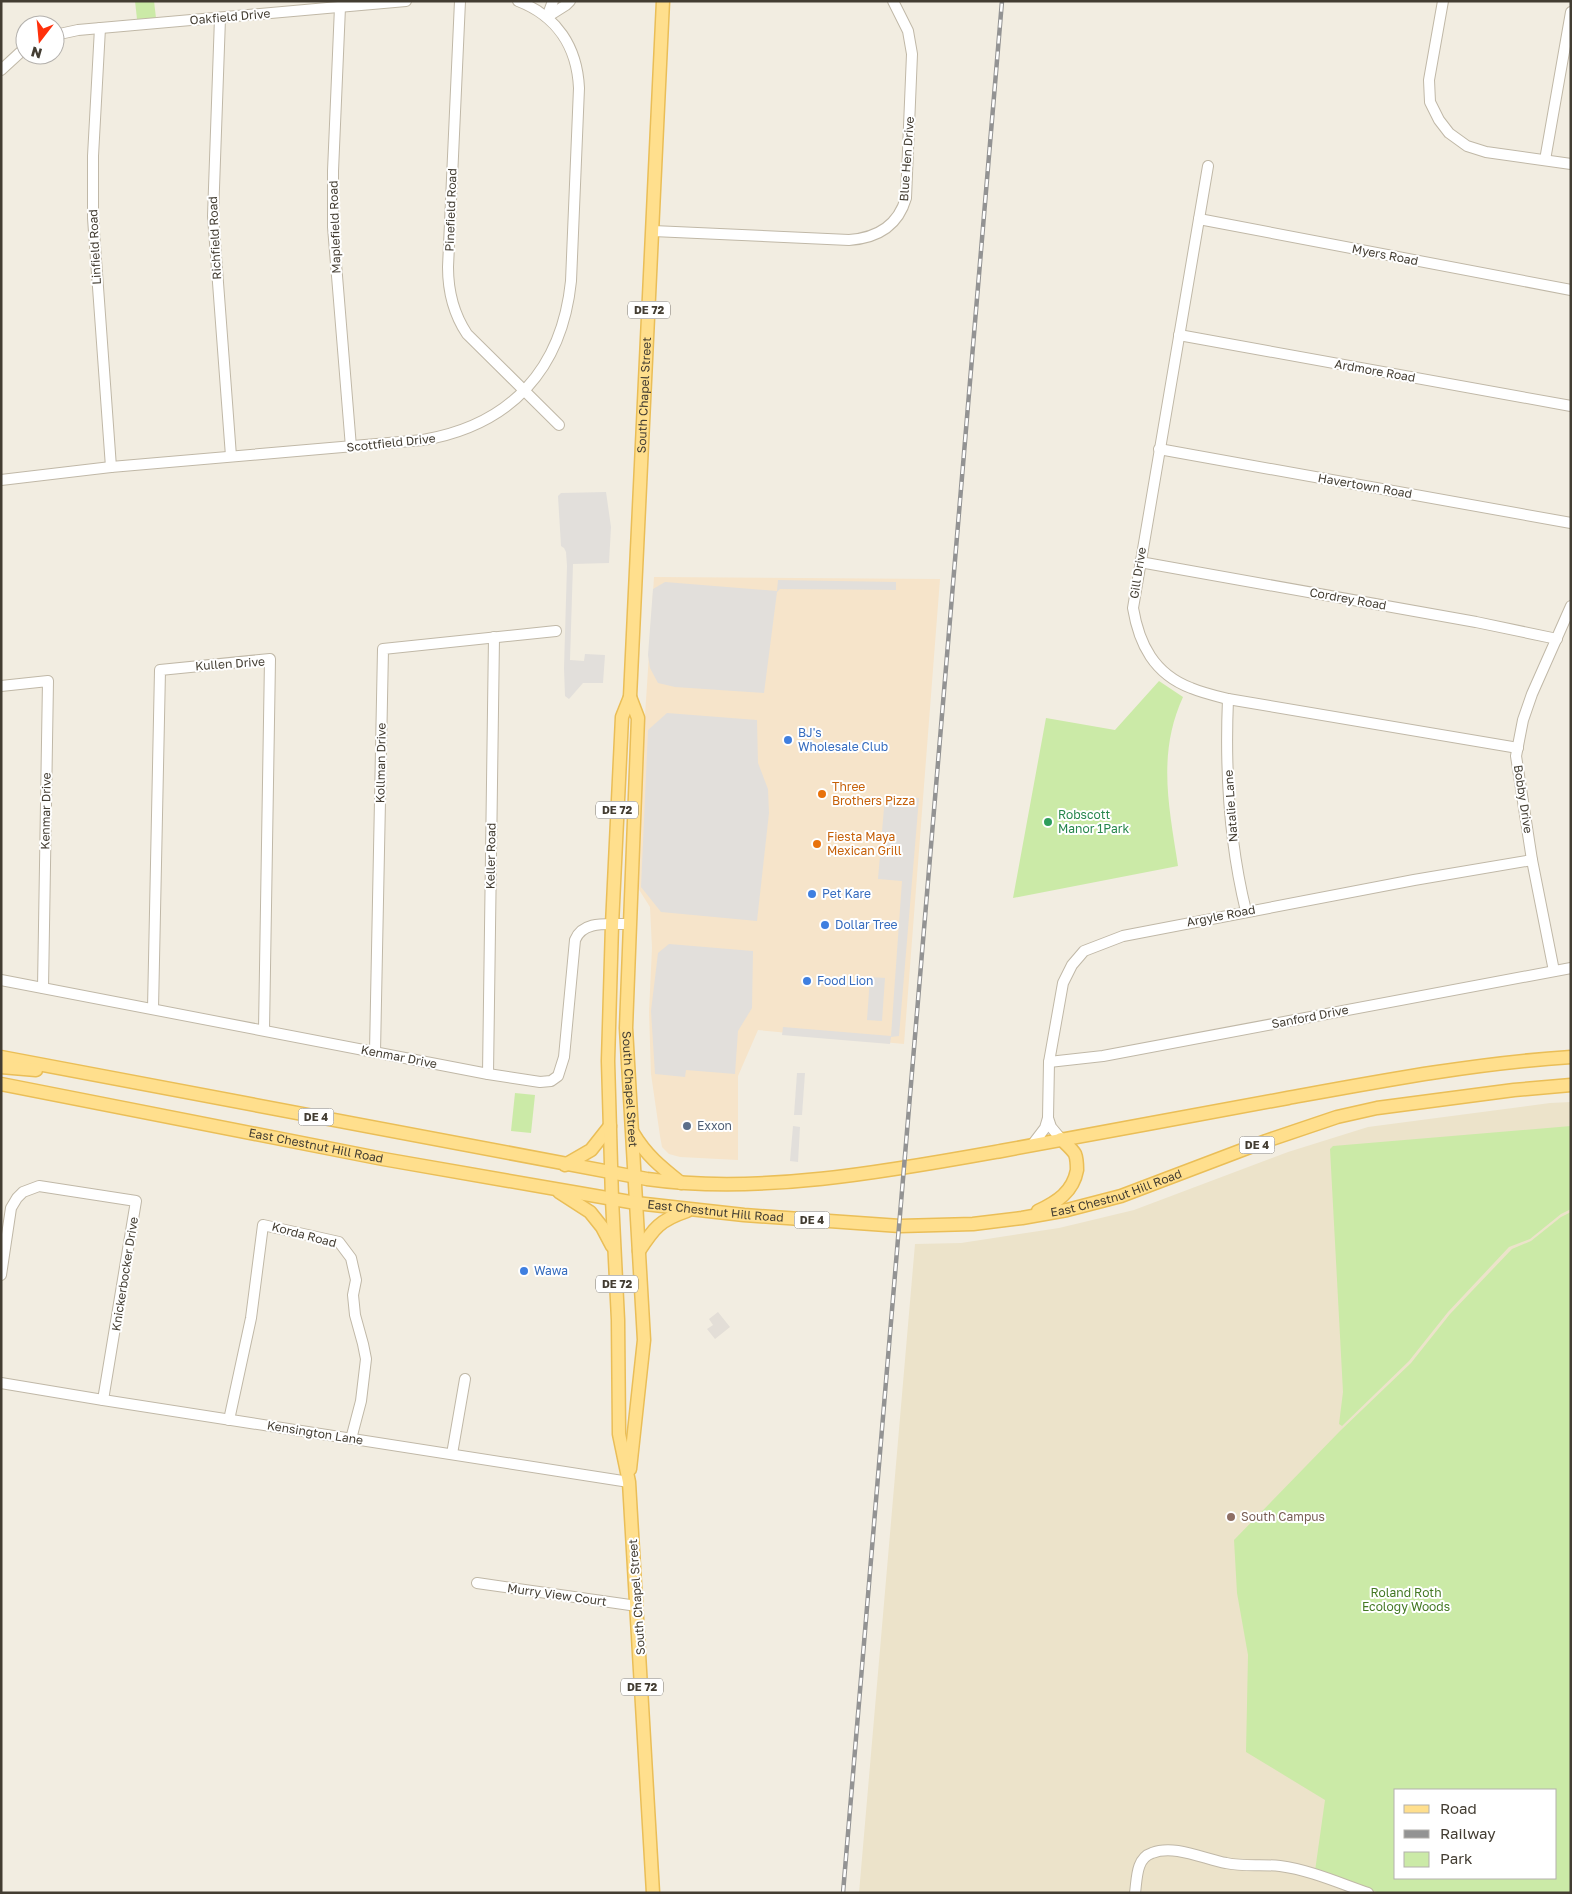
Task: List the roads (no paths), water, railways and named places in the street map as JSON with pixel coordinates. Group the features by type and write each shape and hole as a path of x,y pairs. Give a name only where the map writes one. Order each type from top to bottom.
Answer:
{"main road":[{"name":"South Chapel Street","path":"653,1893 638,1606 629,1482 619,1434 618,1320 608,1061 612,925 622,717 630,698 663,1"},
{"name":"South Chapel Street","path":"629,1482 644,1340 626,1028 638,718 630,698"},
{"name":"East Chestnut Hill Road","path":"1,1057 611,1173 681,1183 732,1184 809,1180 904,1167 1419,1075 1514,1061 1571,1057"},
{"path":"1,1067 36,1070 66,1069"},
{"name":"East Chestnut Hill Road","path":"1,1084 382,1159 636,1203 690,1210 900,1226 973,1224 1068,1210 1121,1196 1266,1141 1337,1117 1377,1108 1514,1090 1571,1086"},
{"path":"565,1165 591,1150 610,1126"},
{"path":"632,1131 652,1160 681,1183"},
{"path":"1022,1218 1055,1203 1068,1192 1075,1179 1076,1155 1062,1140"},
{"path":"553,1188 590,1212 602,1227 615,1252"},
{"path":"639,1251 656,1226 668,1218 690,1210"}],"street":[{"name":"Oakfield Drive","path":"65,33 78,30 406,1"},
{"name":"Pinefield Road","path":"460,1 448,268 449,290 455,311 467,334 559,425"},
{"path":"518,1 547,17"},
{"path":"547,17 553,1"},
{"path":"547,17 570,1"},
{"name":"Blue Hen Drive","path":"652,231 849,240 873,236 891,224 903,208 906,198 912,72 910,36 904,19 893,1"},
{"path":"1443,1 1429,80 1430,102 1439,120 1449,133 1467,146 1486,152 1571,164"},
{"name":"Maplefield Road","path":"340,7 332,199 351,447"},
{"path":"1545,160 1571,12"},
{"name":"Scottfield Drive","path":"1,480 111,467 423,440 455,433 494,416 523,391 541,370 559,334 567,307 571,280 578,77 575,60 568,43 555,24 547,17"},
{"name":"Richfield Road","path":"220,18 213,216 231,456"},
{"name":"Linfield Road","path":"100,28 93,156 93,210 111,467"},
{"path":"1,70 15,57"},
{"name":"Gill Drive","path":"1208,166 1133,608 1136,628 1143,647 1159,667 1174,679 1190,688 1228,699 1518,748"},
{"name":"Myers Road","path":"1199,219 1571,290"},
{"name":"Ardmore Road","path":"1179,335 1571,406"},
{"name":"Havertown Road","path":"1159,449 1571,523"},
{"name":"Cordrey Road","path":"1140,562 1476,622 1557,640"},
{"name":"Bobby Drive","path":"1554,971 1532,860 1516,756 1523,720 1532,694 1571,606"},
{"name":"Kollman Drive","path":"375,1052 383,648 556,631"},
{"name":"Keller Road","path":"488,1074 494,637"},
{"name":"Kullen Drive","path":"153,1009 160,670 270,659 264,1030"},
{"name":"Kenmar Drive","path":"1,686 48,682 43,988"},
{"name":"Natalie Lane","path":"1228,699 1230,822 1246,911"},
{"name":"Argyle Road","path":"1032,1145 1045,1128 1048,1118 1050,1062 1063,983 1072,965 1084,951 1123,936 1246,911 1532,860"},
{"name":"Kenmar Drive","path":"1,980 488,1074 540,1082 551,1081 558,1076 564,1057 575,940 578,933 586,926 630,924"},
{"name":"Sanford Drive","path":"1050,1062 1103,1056 1571,968"},
{"path":"1048,1118 1051,1127 1062,1140"},
{"name":"Knickerbocker Drive","path":"1,1275 11,1208 23,1192 39,1186 136,1201 103,1400"},
{"name":"Korda Road","path":"229,1420 251,1318 263,1225 338,1242 351,1258 356,1280 353,1295 355,1315 364,1344 366,1359 361,1401 350,1439"},
{"path":"452,1454 465,1380"},
{"name":"Kensington Lane","path":"1,1382 103,1400 629,1482"},
{"name":"Murry View Court","path":"477,1583 638,1606"},
{"path":"1135,1893 1138,1869 1143,1858 1151,1853 1168,1850 1228,1864 1280,1866 1368,1893"}],"railway":[{"path":"843,1893 1002,1"}],"place":[{"name":"BJ's Wholesale Club","path":"788,740"},
{"name":"Three Brothers Pizza","path":"822,794"},
{"name":"Robscott Manor 1Park","path":"1048,822"},
{"name":"Fiesta Maya Mexican Grill","path":"817,844"},
{"name":"Pet Kare","path":"812,894"},
{"name":"Dollar Tree","path":"825,925"},
{"name":"Food Lion","path":"807,981"},
{"name":"Exxon","path":"687,1126"},
{"name":"Wawa","path":"524,1271"},
{"name":"South Campus","path":"1231,1517"}],"park label":[{"name":"Roland Roth Ecology Woods","path":"1406,1600"}]}
